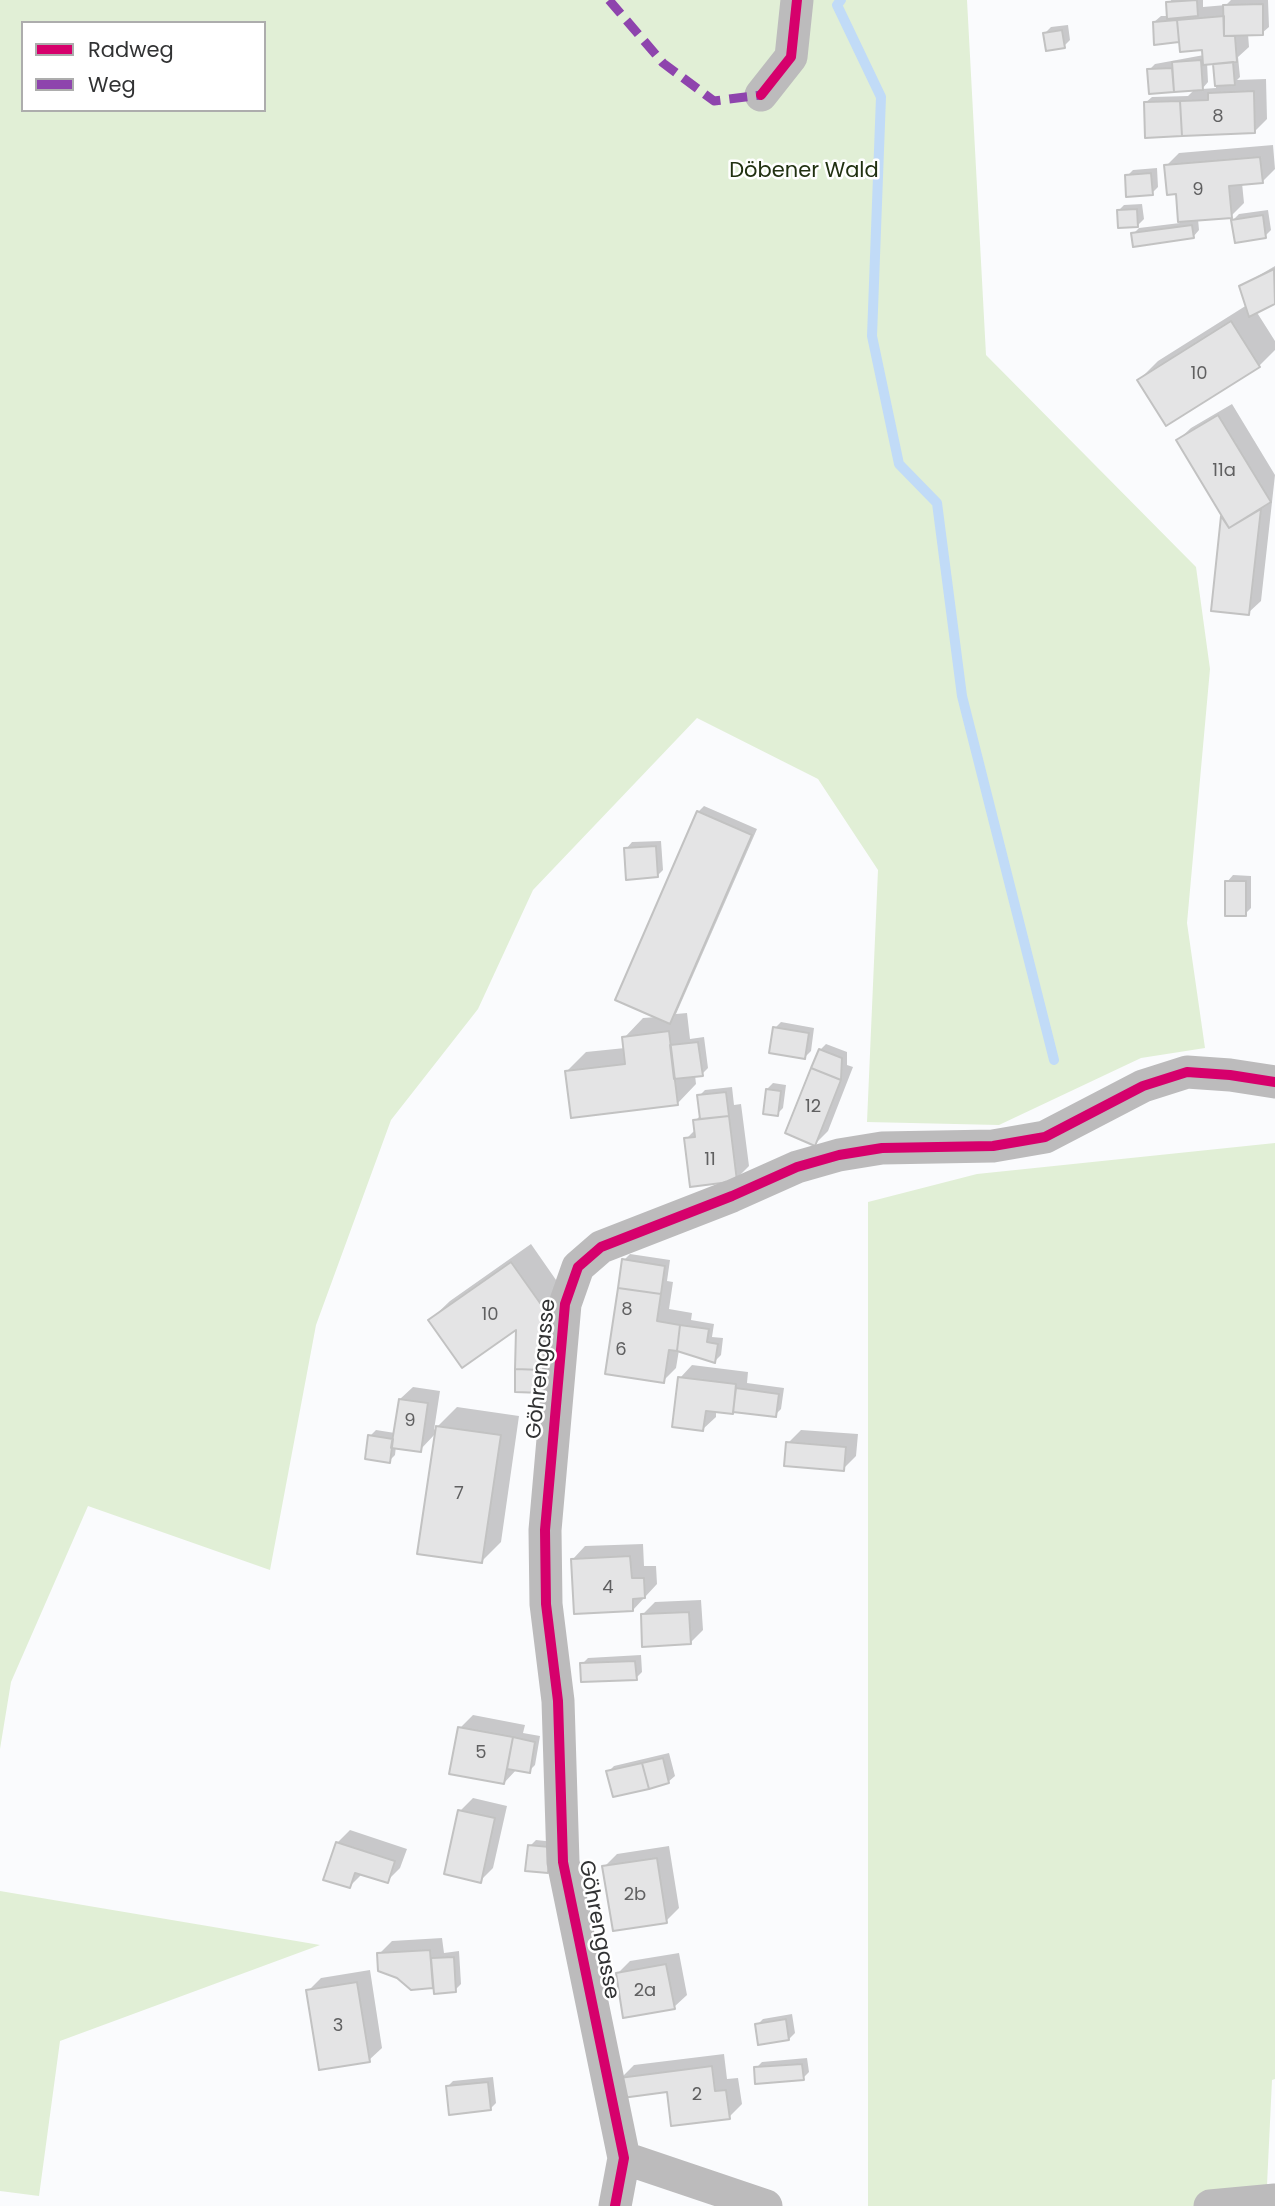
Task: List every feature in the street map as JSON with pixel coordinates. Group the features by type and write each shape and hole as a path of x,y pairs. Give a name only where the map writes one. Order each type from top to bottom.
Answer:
{"street":[{"path":"761,95 791,57 797,0"},
{"name":"Göhrengasse","path":"615,2206 624,2158 563,1863 558,1700 546,1604 545,1530 565,1304 578,1267 601,1247 732,1196 797,1167 839,1155 882,1148 993,1146 1045,1136 1143,1086 1187,1072 1230,1075 1275,1083"},
{"path":"624,2158 766,2206"},
{"path":"1210,2206 1275,2200"}],"green space":[{"name":"Döbener Wald","path":"0,0 967,0 986,355 1196,567 1210,669 1187,923 1205,1048 1141,1058 999,1125 867,1122 878,870 818,779 697,718 533,890 478,1009 391,1120 316,1325 270,1570 88,1506 11,1682 0,1749"},
{"path":"1275,1143 1275,2079 1272,2080 1266,2206 868,2206 868,1202 977,1174"},
{"path":"0,1891 320,1945 60,2041 39,2196 0,2191"}],"building":[{"path":"1197,0 1198,16 1167,19 1166,2"},
{"path":"1263,4 1263,35 1224,36 1223,5"},
{"path":"1224,16 1224,36 1235,36 1237,62 1203,65 1202,50 1180,52 1177,20"},
{"path":"1177,20 1179,42 1154,45 1153,22"},
{"path":"1062,30 1065,48 1046,51 1043,33"},
{"path":"1201,60 1203,90 1174,92 1172,62"},
{"path":"1233,62 1235,85 1215,86 1213,64"},
{"path":"1172,68 1174,92 1149,94 1147,69"},
{"path":"1254,91 1255,133 1182,136 1180,101 1208,100 1208,93"},
{"path":"1180,101 1182,136 1145,138 1144,102"},
{"path":"1260,157 1263,183 1229,186 1232,218 1178,222 1176,194 1167,195 1164,165"},
{"path":"1151,173 1153,195 1126,197 1125,175"},
{"path":"1137,209 1138,227 1118,228 1117,210"},
{"path":"1263,215 1266,238 1235,243 1231,220"},
{"path":"1192,225 1194,238 1133,247 1131,233"},
{"path":"1274,269 1275,304 1249,317 1239,286"},
{"path":"1231,321 1260,367 1166,426 1137,380"},
{"path":"1218,415 1271,502 1229,528 1176,440"},
{"path":"1261,509 1249,615 1211,611 1221,516 1229,528"},
{"path":"697,811 752,835 670,1024 615,1000"},
{"path":"656,846 658,877 626,880 624,848"},
{"path":"1225,881 1246,881 1246,916 1225,916"},
{"path":"773,1027 809,1033 805,1059 769,1053"},
{"path":"669,1031 678,1105 571,1118 565,1071 625,1064 622,1037"},
{"path":"698,1042 703,1076 674,1079 670,1045"},
{"path":"819,1049 842,1058 841,1080 811,1068"},
{"path":"811,1068 841,1080 815,1146 785,1133"},
{"path":"766,1089 781,1091 778,1116 763,1114"},
{"path":"726,1092 729,1116 700,1119 697,1095"},
{"path":"729,1116 737,1181 690,1187 684,1138 695,1137 693,1120"},
{"path":"622,1259 665,1266 661,1294 618,1288"},
{"path":"511,1262 545,1310 543,1370 515,1369 516,1330 462,1368 428,1320"},
{"path":"618,1288 661,1294 657,1321 680,1325 677,1351 669,1350 664,1383 605,1374"},
{"path":"680,1325 709,1329 707,1342 718,1344 715,1363 677,1351"},
{"path":"515,1369 543,1370 543,1393 515,1392"},
{"path":"678,1377 736,1384 733,1414 706,1411 703,1431 672,1427"},
{"path":"736,1388 779,1394 776,1417 733,1412"},
{"path":"399,1399 428,1403 421,1452 391,1448"},
{"path":"436,1426 501,1435 482,1563 417,1554"},
{"path":"368,1435 393,1439 390,1463 365,1459"},
{"path":"786,1442 846,1447 844,1471 784,1466"},
{"path":"630,1556 632,1578 644,1578 645,1598 633,1599 633,1611 574,1614 571,1559"},
{"path":"689,1612 691,1644 642,1647 641,1614"},
{"path":"635,1661 637,1680 581,1682 580,1663"},
{"path":"458,1727 513,1737 504,1784 449,1774"},
{"path":"513,1737 535,1742 530,1773 507,1769"},
{"path":"663,1758 669,1783 649,1789 642,1763"},
{"path":"642,1763 649,1789 613,1797 606,1771"},
{"path":"458,1810 495,1818 481,1883 444,1874"},
{"path":"336,1842 395,1861 388,1883 355,1873 350,1888 323,1880"},
{"path":"528,1845 550,1847 548,1873 525,1871"},
{"path":"657,1858 667,1923 613,1931 602,1866"},
{"path":"430,1950 433,1988 411,1990 397,1978 378,1971 377,1953"},
{"path":"454,1957 456,1992 434,1994 431,1958"},
{"path":"666,1964 675,2009 623,2018 616,1973"},
{"path":"357,1982 370,2062 319,2070 306,1990"},
{"path":"786,2019 789,2040 758,2045 755,2024"},
{"path":"802,2064 804,2080 755,2084 754,2067"},
{"path":"712,2066 715,2091 726,2090 730,2119 671,2126 667,2092 622,2098 619,2078"},
{"path":"488,2082 491,2110 449,2115 446,2086"}],"waterway":[{"path":"841,0 837,5 881,97 872,336 899,464 937,503 962,696 1054,1060"}],"marked path":[{"path":"609,0 663,63 714,101 761,95"}],"cycle path":[{"path":"761,95 791,57 797,0"},
{"path":"615,2206 624,2158 563,1862 558,1701 546,1604 545,1530 565,1304 578,1267 601,1247 732,1196 797,1167 839,1155 882,1148 993,1146 1045,1137 1143,1086 1187,1072 1275,1082"}]}
